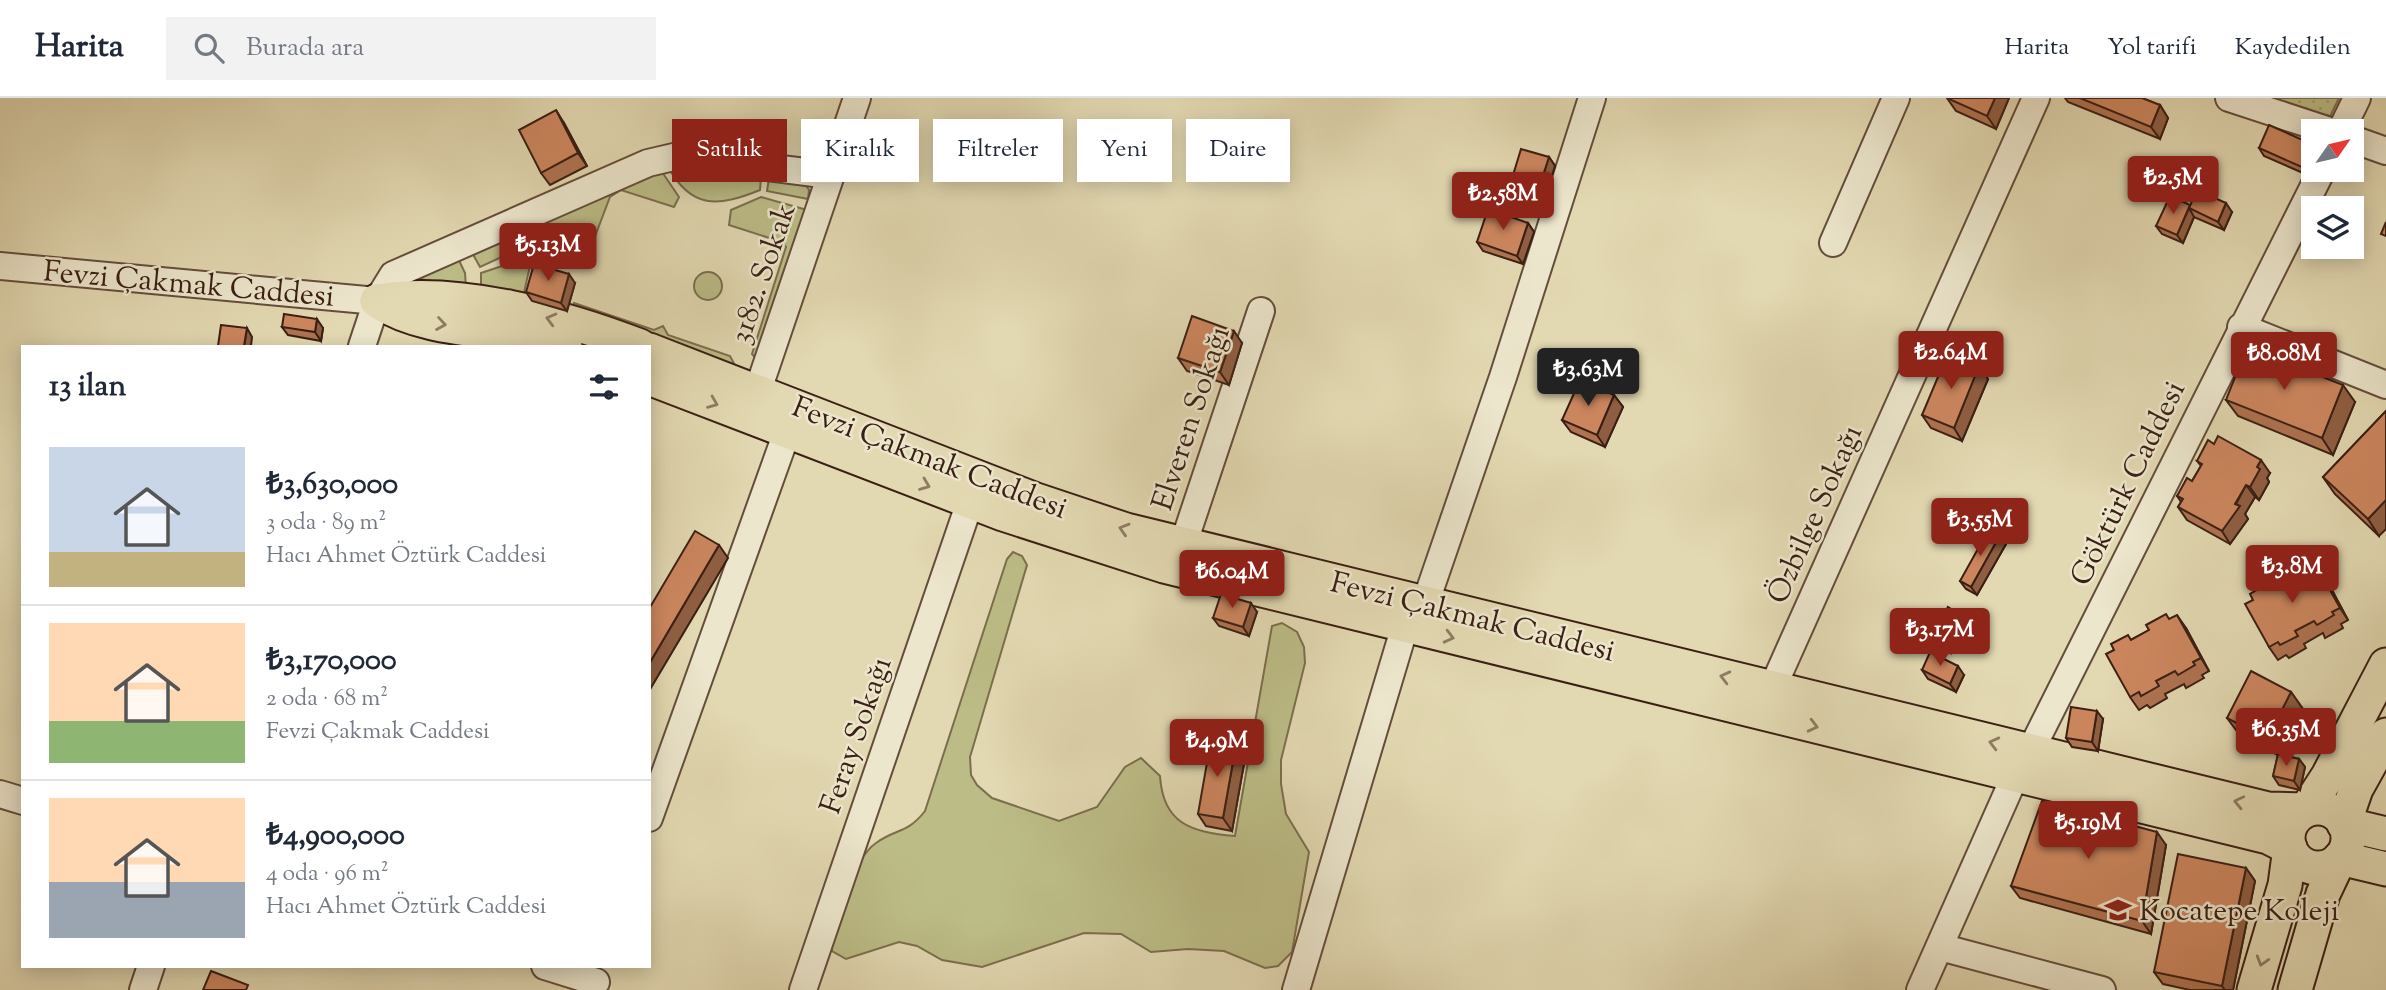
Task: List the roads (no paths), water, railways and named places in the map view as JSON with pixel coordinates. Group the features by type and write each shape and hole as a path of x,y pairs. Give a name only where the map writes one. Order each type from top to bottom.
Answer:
{"main road":[{"name":"Fevzi Çakmak Caddesi","path":"377,301 407,296 430,296 487,305 551,319 637,345"},
{"name":"Fevzi Çakmak Caddesi","path":"377,301 412,319 560,345"},
{"name":"Fevzi Çakmak Caddesi","path":"651,351 1036,500 1415,615 2022,764 2268,809 2306,810"},
{"name":"Fevzi Çakmak Caddesi","path":"651,379 970,502 1067,537 1164,566 1772,689 2268,836 2290,848"},
{"path":"2254,990 2285,885 2290,848 2289,828 2306,810 2328,776 2386,665"},
{"path":"2295,990 2323,894 2347,843 2344,824 2356,789 2386,735"},
{"path":"2306,810 2314,808 2330,811 2344,824 2386,834"},
{"path":"2290,848 2297,859 2310,867 2326,867 2340,858 2386,869"}],"street":[{"name":"3182. Sokak","path":"850,119 857,98"},
{"path":"1296,990 1415,615 1503,377 1592,98"},
{"path":"1833,243 1896,98"},
{"name":"Özbilge Sokağı","path":"1772,689 2036,98"},
{"path":"2229,98 2301,122"},
{"path":"2347,119 2357,98"},
{"path":"2364,143 2386,151"},
{"path":"362,345 377,301 393,275 667,157 801,172"},
{"name":"3182. Sokak","path":"758,390 828,182"},
{"name":"Göktürk Caddesi","path":"1920,990 2022,764 2316,182"},
{"name":"Fevzi Çakmak Caddesi","path":"0,266 377,301"},
{"name":"Elveren Sokağı","path":"1183,545 1261,311"},
{"path":"2241,327 2386,385"},
{"path":"651,812 787,432"},
{"name":"Feray Sokağı","path":"803,990 970,502"},
{"path":"0,794 21,800"},
{"path":"1940,947 2102,990"},
{"path":"143,990 150,968"},
{"path":"553,968 597,979"}],"place":[{"name":"Kocatepe Koleji","path":"2118,910"}]}
